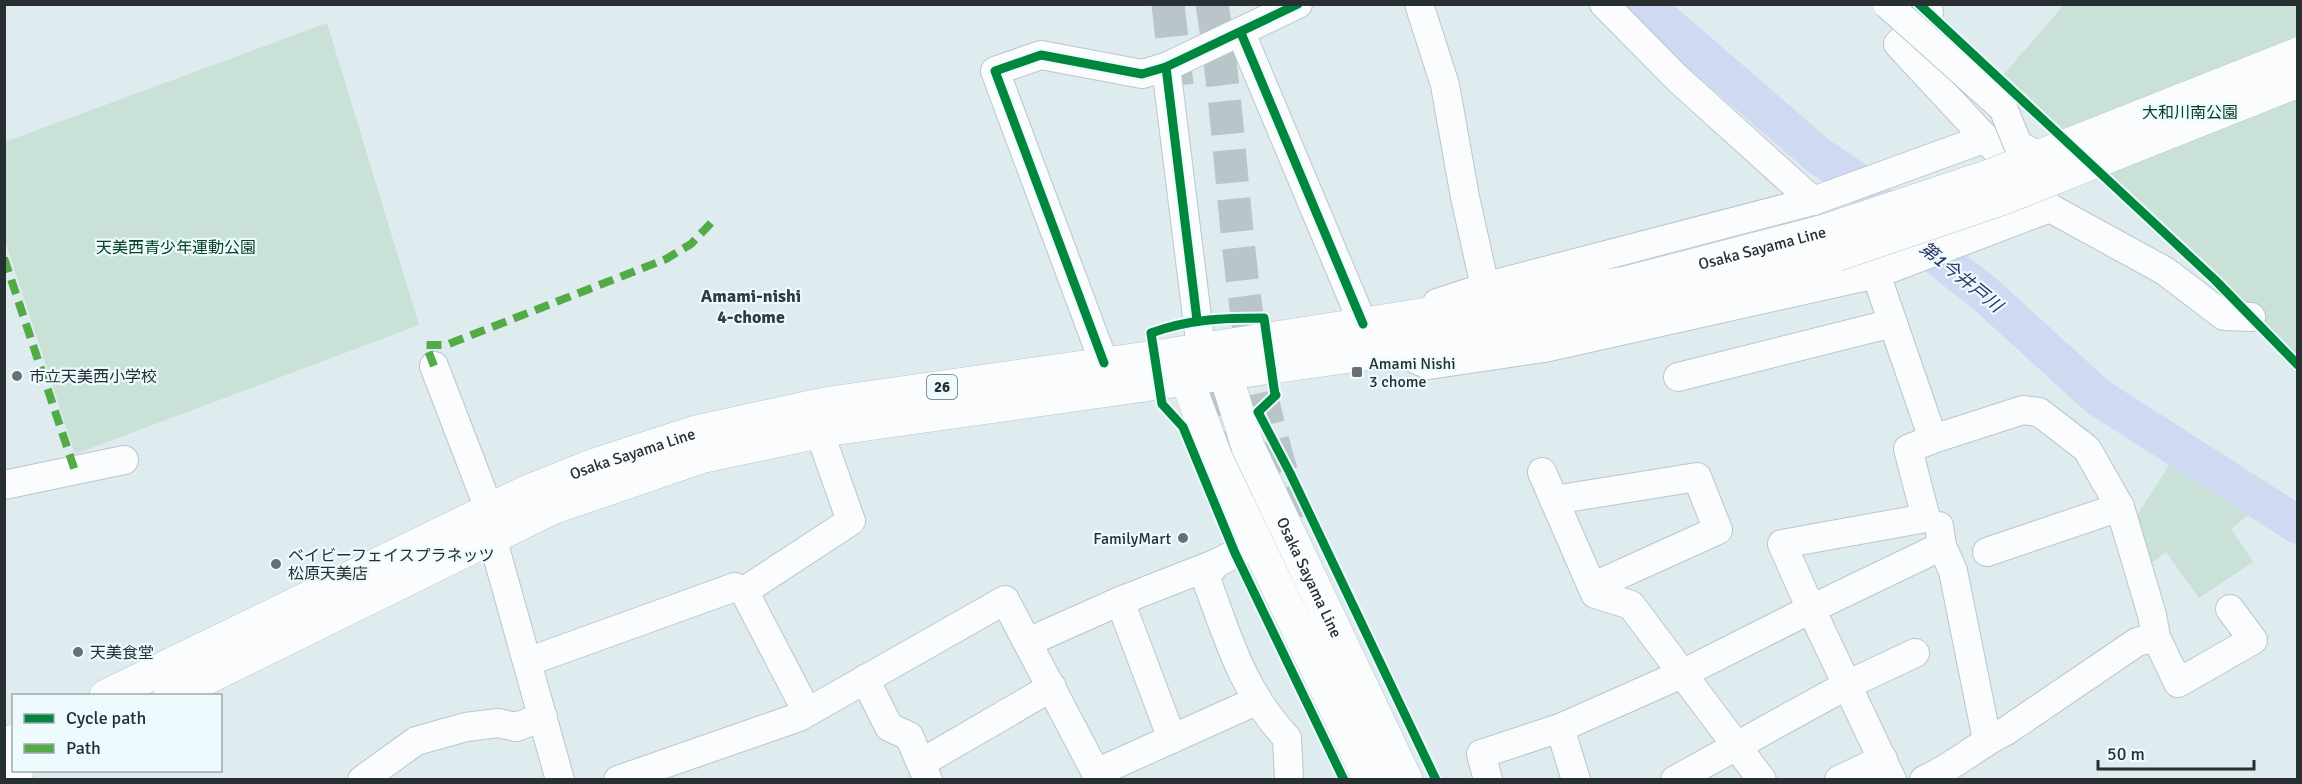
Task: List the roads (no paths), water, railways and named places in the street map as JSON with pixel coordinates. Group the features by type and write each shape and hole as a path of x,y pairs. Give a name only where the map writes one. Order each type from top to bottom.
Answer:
{"main road":[{"name":"Osaka Sayama Line","path":"1830,243 2298,54"},
{"name":"Osaka Sayama Line","path":"110,694 490,523 552,508 704,456 819,431 1187,380 1382,331 1830,243 2001,199 2298,81"},
{"name":"Osaka Sayama Line","path":"174,694 589,467 696,432 824,404 1201,349 1382,331"},
{"name":"Osaka Sayama Line","path":"1201,349 1225,372 1248,447 1406,780"},
{"path":"1187,380 1201,349"},
{"name":"Osaka Sayama Line","path":"1187,380 1216,459 1370,780"}],"street":[{"path":"1104,363 995,70 1041,55 1142,74 1166,67 1298,4"},
{"path":"1419,4 1445,85 1465,197 1485,287"},
{"path":"1604,4 1677,78 1813,201"},
{"path":"1887,4 2003,108 2018,145 2041,157"},
{"path":"1929,14 1899,44 2050,208 2165,271 2224,316 2251,317"},
{"path":"1241,33 1382,331 1429,365 1544,348 1876,274 2050,208"},
{"path":"1166,67 1201,349"},
{"path":"1382,331 1485,287 1813,201 1986,138"},
{"path":"1876,274 1934,439"},
{"path":"1677,377 1893,323"},
{"path":"434,366 490,523 560,780"},
{"path":"1926,518 1908,449 2023,410 2039,412 2086,449 2120,507 2152,615 2156,637 2178,683 2253,640 2230,609"},
{"path":"744,591 851,521 819,431"},
{"path":"4,485 124,460"},
{"path":"1542,472 1595,594 1631,605 1762,780"},
{"path":"1554,500 1696,477 1719,530 1592,587"},
{"path":"1987,552 2120,507"},
{"path":"1839,780 1887,769 1782,544 1926,518 1939,526 1942,546 1953,571 1987,740"},
{"path":"1028,642 1120,601 1217,563 1256,543"},
{"path":"1488,780 1481,754 1560,728 1684,673 1942,546"},
{"path":"1217,563 1205,576 1246,684 1256,701 1287,738 1289,780"},
{"path":"527,662 735,587 744,591 807,712"},
{"path":"618,780 807,712 1005,600 1096,773 1105,774 1172,739 1256,701"},
{"path":"1120,601 1172,739"},
{"path":"1924,780 1956,773 1987,740 2006,731 2137,642 2156,637"},
{"path":"1675,780 1736,744 1847,685 1915,653"},
{"path":"865,679 889,727 909,736 925,771 1052,687"},
{"path":"362,780 416,741 424,738 458,729 498,723 516,727 543,717"},
{"path":"1560,728 1576,780"}],"waterway":[{"name":"第1今井戸川","path":"1643,4 1819,156 1856,181 1905,231 1985,294 2098,397 2298,525"}],"tunnel":[{"path":"1168,4 1178,94"},
{"path":"1212,4 1224,93 1241,271 1254,359 1274,446 1300,531"},
{"path":"1216,383 1242,493"}],"place":[{"name":"Amami Nishi 3 chome","path":"1357,372"},
{"name":"市立天美西小学校","path":"17,376"},
{"name":"FamilyMart","path":"1183,538"},
{"name":"ベイビーフェイスプラネッツ 松原天美店","path":"276,564"},
{"name":"天美食堂","path":"78,652"}],"district":[{"name":"Amami-nishi 4-chome","path":"751,306"}],"park label":[{"name":"大和川南公園","path":"2190,112"},
{"name":"天美西青少年運動公園","path":"176,247"}]}
